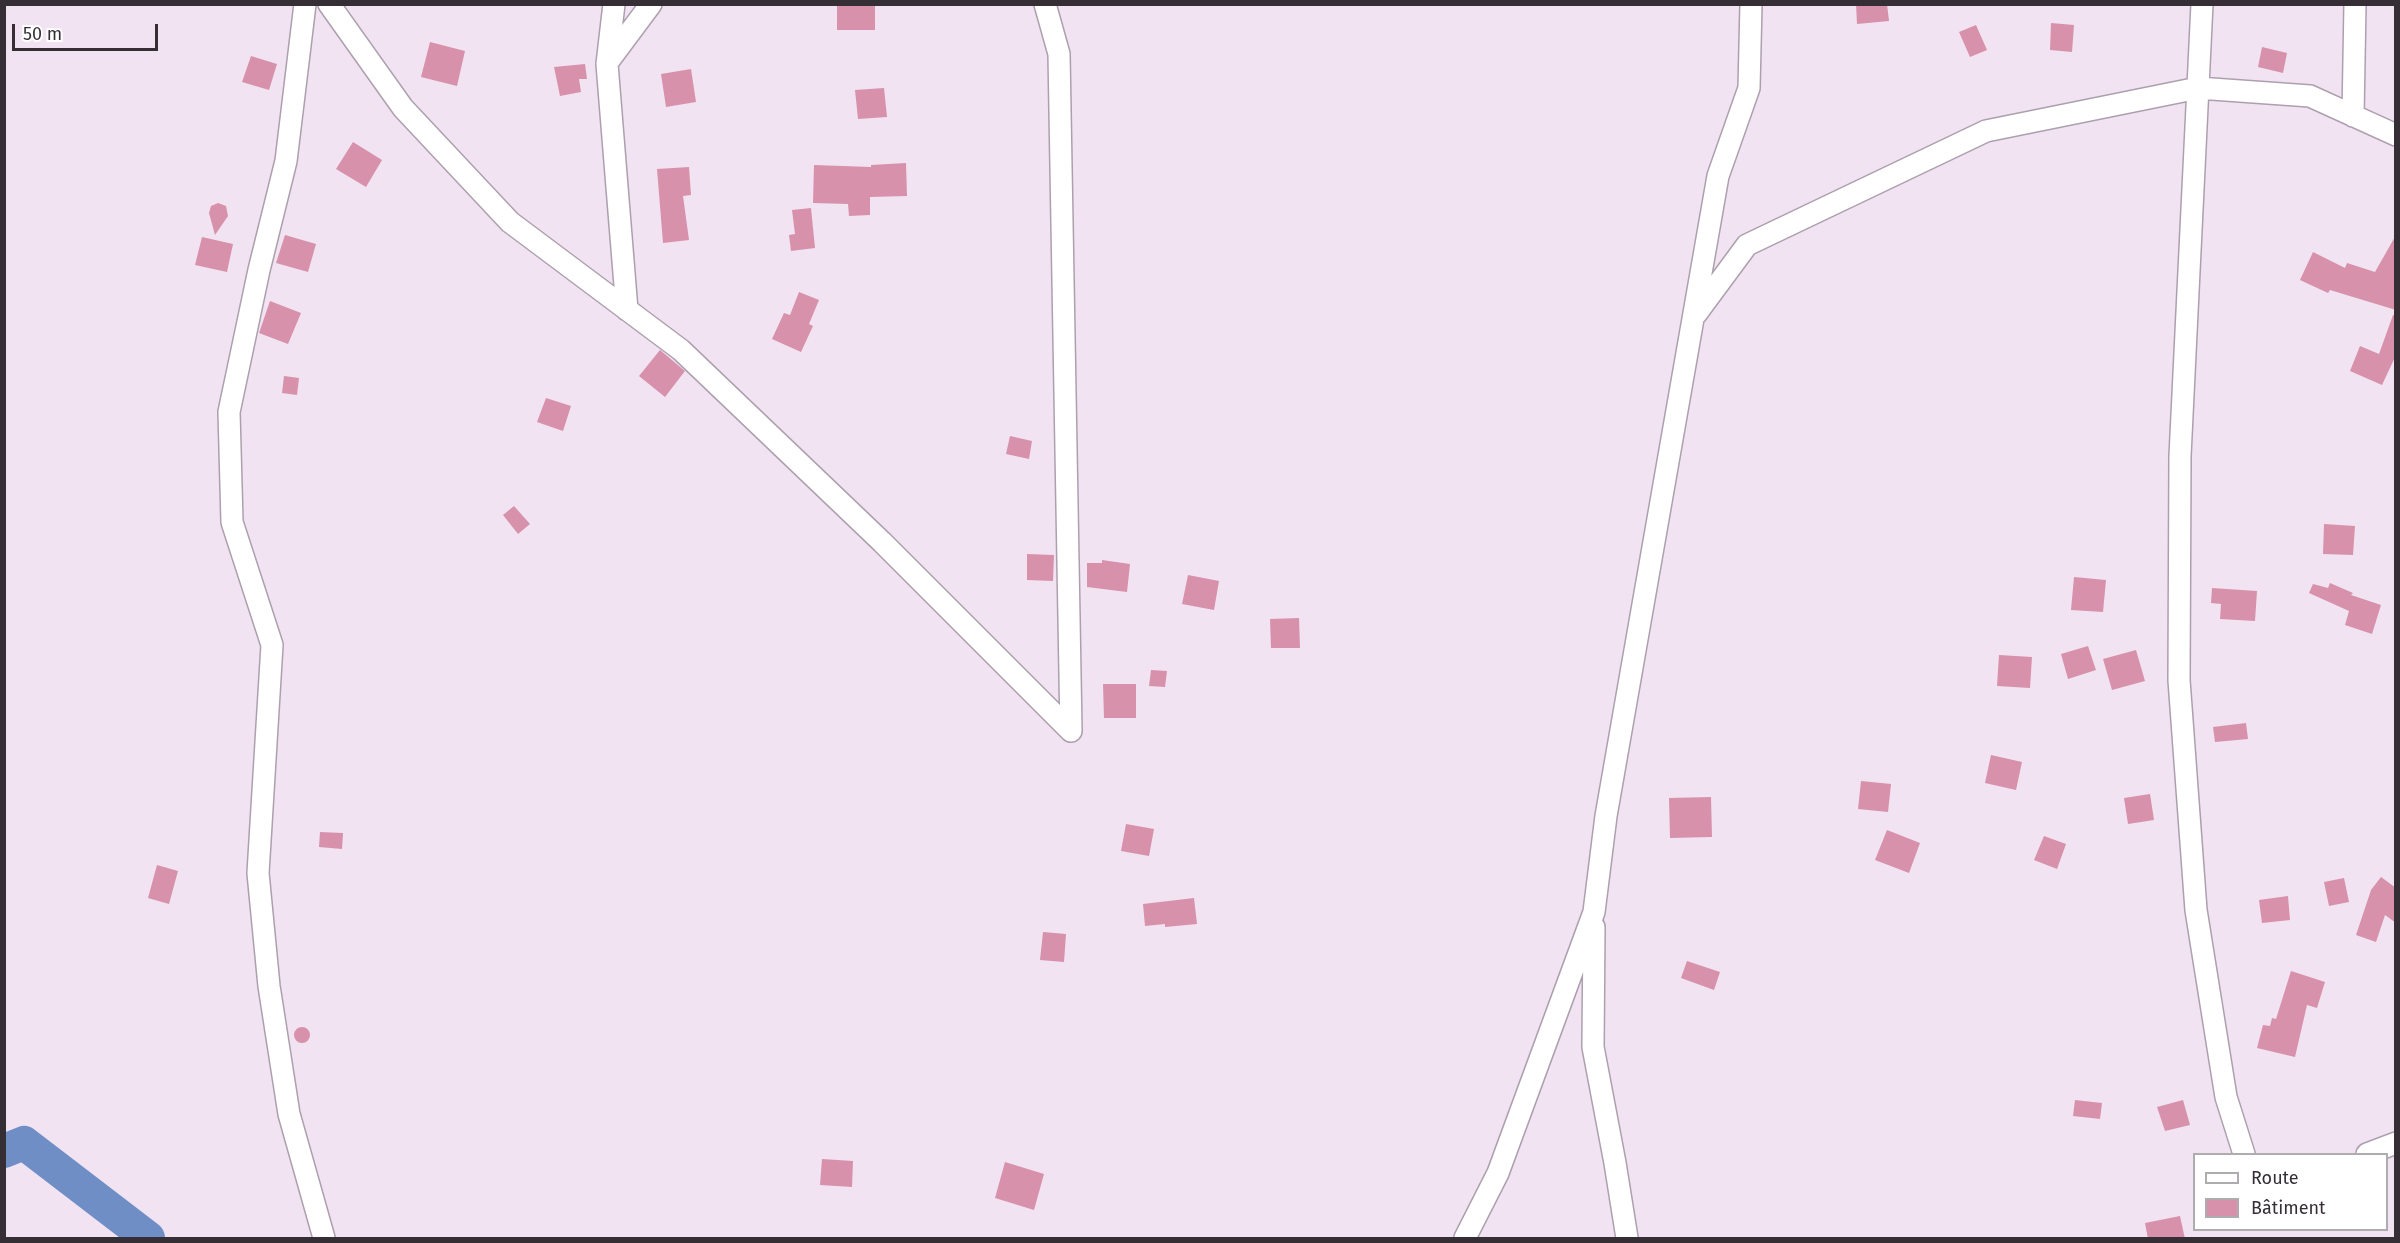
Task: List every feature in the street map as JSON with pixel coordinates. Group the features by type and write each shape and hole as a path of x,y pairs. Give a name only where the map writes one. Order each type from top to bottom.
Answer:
{"street":[{"path":"305,4 286,161 229,412 232,522 272,645 258,873 269,986 289,1114 324,1239"},
{"path":"329,4 403,108 510,222 681,350 882,542 1071,731 1059,54 1045,4"},
{"path":"614,4 607,64 627,309"},
{"path":"607,64 651,4"},
{"path":"1627,1239 1616,1163 1593,1047 1594,912 1606,816 1718,176 1749,88 1751,4"},
{"path":"2202,4 2180,456 2179,680 2196,910 2226,1097 2243,1153"},
{"path":"2353,116 2355,4"},
{"path":"1693,318 1747,245 1986,131 2198,88 2310,96 2396,135"},
{"path":"1465,1239 1498,1173 1594,912"},
{"path":"2372,1153 2396,1143"}],"building":[{"path":"837,4 875,4 875,30 837,30"},
{"path":"1856,4 1887,4 1889,21 1857,24"},
{"path":"2051,23 2074,25 2072,52 2050,50"},
{"path":"1976,25 1987,50 1970,57 1959,32"},
{"path":"430,42 465,51 457,86 421,77"},
{"path":"2262,47 2287,53 2283,73 2258,67"},
{"path":"251,56 277,64 269,90 242,82"},
{"path":"585,64 587,79 579,79 581,92 560,96 554,67"},
{"path":"691,69 696,102 666,107 661,74"},
{"path":"884,88 887,117 858,119 855,90"},
{"path":"353,142 382,160 366,187 336,169"},
{"path":"906,163 907,196 870,197 870,215 849,216 848,204 813,203 814,165 871,167 871,165"},
{"path":"689,167 691,195 683,196 689,240 663,243 657,169"},
{"path":"218,203 226,206 228,216 215,235 209,213 211,206"},
{"path":"811,208 815,248 791,251 789,235 795,234 792,210"},
{"path":"285,235 316,244 308,272 276,263"},
{"path":"2396,235 2396,310 2330,290 2328,293 2300,280 2313,252 2345,268 2347,263 2375,272"},
{"path":"202,237 233,244 227,272 195,265"},
{"path":"799,292 819,300 809,324 813,326 801,352 772,339 784,313 790,315"},
{"path":"270,301 301,313 288,344 259,333"},
{"path":"2393,315 2396,315 2396,355 2382,385 2350,371 2360,346 2379,354"},
{"path":"660,350 685,371 665,397 639,376"},
{"path":"284,376 299,378 297,395 282,393"},
{"path":"546,398 571,406 563,431 537,422"},
{"path":"1010,436 1032,441 1029,459 1006,454"},
{"path":"514,506 530,524 518,534 503,515"},
{"path":"2324,524 2355,526 2353,555 2323,554"},
{"path":"1027,554 1054,555 1053,581 1027,580"},
{"path":"1102,560 1130,564 1127,592 1087,587 1087,563 1102,563"},
{"path":"1188,575 1219,581 1214,610 1182,604"},
{"path":"2074,577 2106,580 2103,612 2071,610"},
{"path":"2330,583 2353,593 2351,595 2381,605 2372,634 2345,625 2349,611 2309,593 2313,584 2328,588"},
{"path":"2212,588 2257,591 2255,621 2220,619 2221,604 2211,603"},
{"path":"1299,618 1300,648 1271,648 1270,619"},
{"path":"2088,646 2096,670 2068,679 2061,654"},
{"path":"2136,650 2145,681 2112,690 2103,659"},
{"path":"1999,655 2032,657 2030,688 1997,686"},
{"path":"1151,670 1167,671 1165,687 1149,686"},
{"path":"1103,684 1136,684 1136,718 1104,718"},
{"path":"2246,723 2248,739 2215,742 2213,727"},
{"path":"1991,755 2022,762 2016,790 1985,783"},
{"path":"1861,781 1891,784 1888,812 1858,809"},
{"path":"2150,794 2154,820 2128,824 2124,798"},
{"path":"1711,797 1712,837 1670,838 1669,798"},
{"path":"1126,824 1154,829 1149,856 1121,851"},
{"path":"1887,830 1920,843 1909,873 1875,860"},
{"path":"320,832 343,833 342,849 319,847"},
{"path":"2044,836 2066,844 2057,869 2034,860"},
{"path":"157,865 178,871 169,904 148,898"},
{"path":"2381,877 2396,888 2396,923 2385,915 2376,942 2356,935 2371,890"},
{"path":"2344,878 2349,902 2329,906 2324,882"},
{"path":"2288,896 2290,920 2262,923 2259,900"},
{"path":"1194,898 1197,924 1145,926 1143,904"},
{"path":"1043,932 1066,934 1064,962 1040,960"},
{"path":"1687,961 1720,972 1714,990 1681,978"},
{"path":"2291,971 2325,982 2317,1008 2307,1005 2295,1057 2257,1048 2263,1025 2270,1026 2272,1018 2276,1019"},
{"path":"299,1027 305,1027 310,1035 308,1041 299,1043 294,1038 294,1032"},
{"path":"2075,1100 2102,1103 2100,1119 2073,1116"},
{"path":"2183,1100 2190,1125 2165,1131 2157,1107"},
{"path":"822,1159 853,1161 852,1187 820,1185"},
{"path":"1005,1162 1044,1174 1034,1210 995,1198"},
{"path":"2180,1216 2185,1239 2148,1239 2145,1223"}],"waterway":[{"path":"4,1151 24,1143 148,1238"}]}
